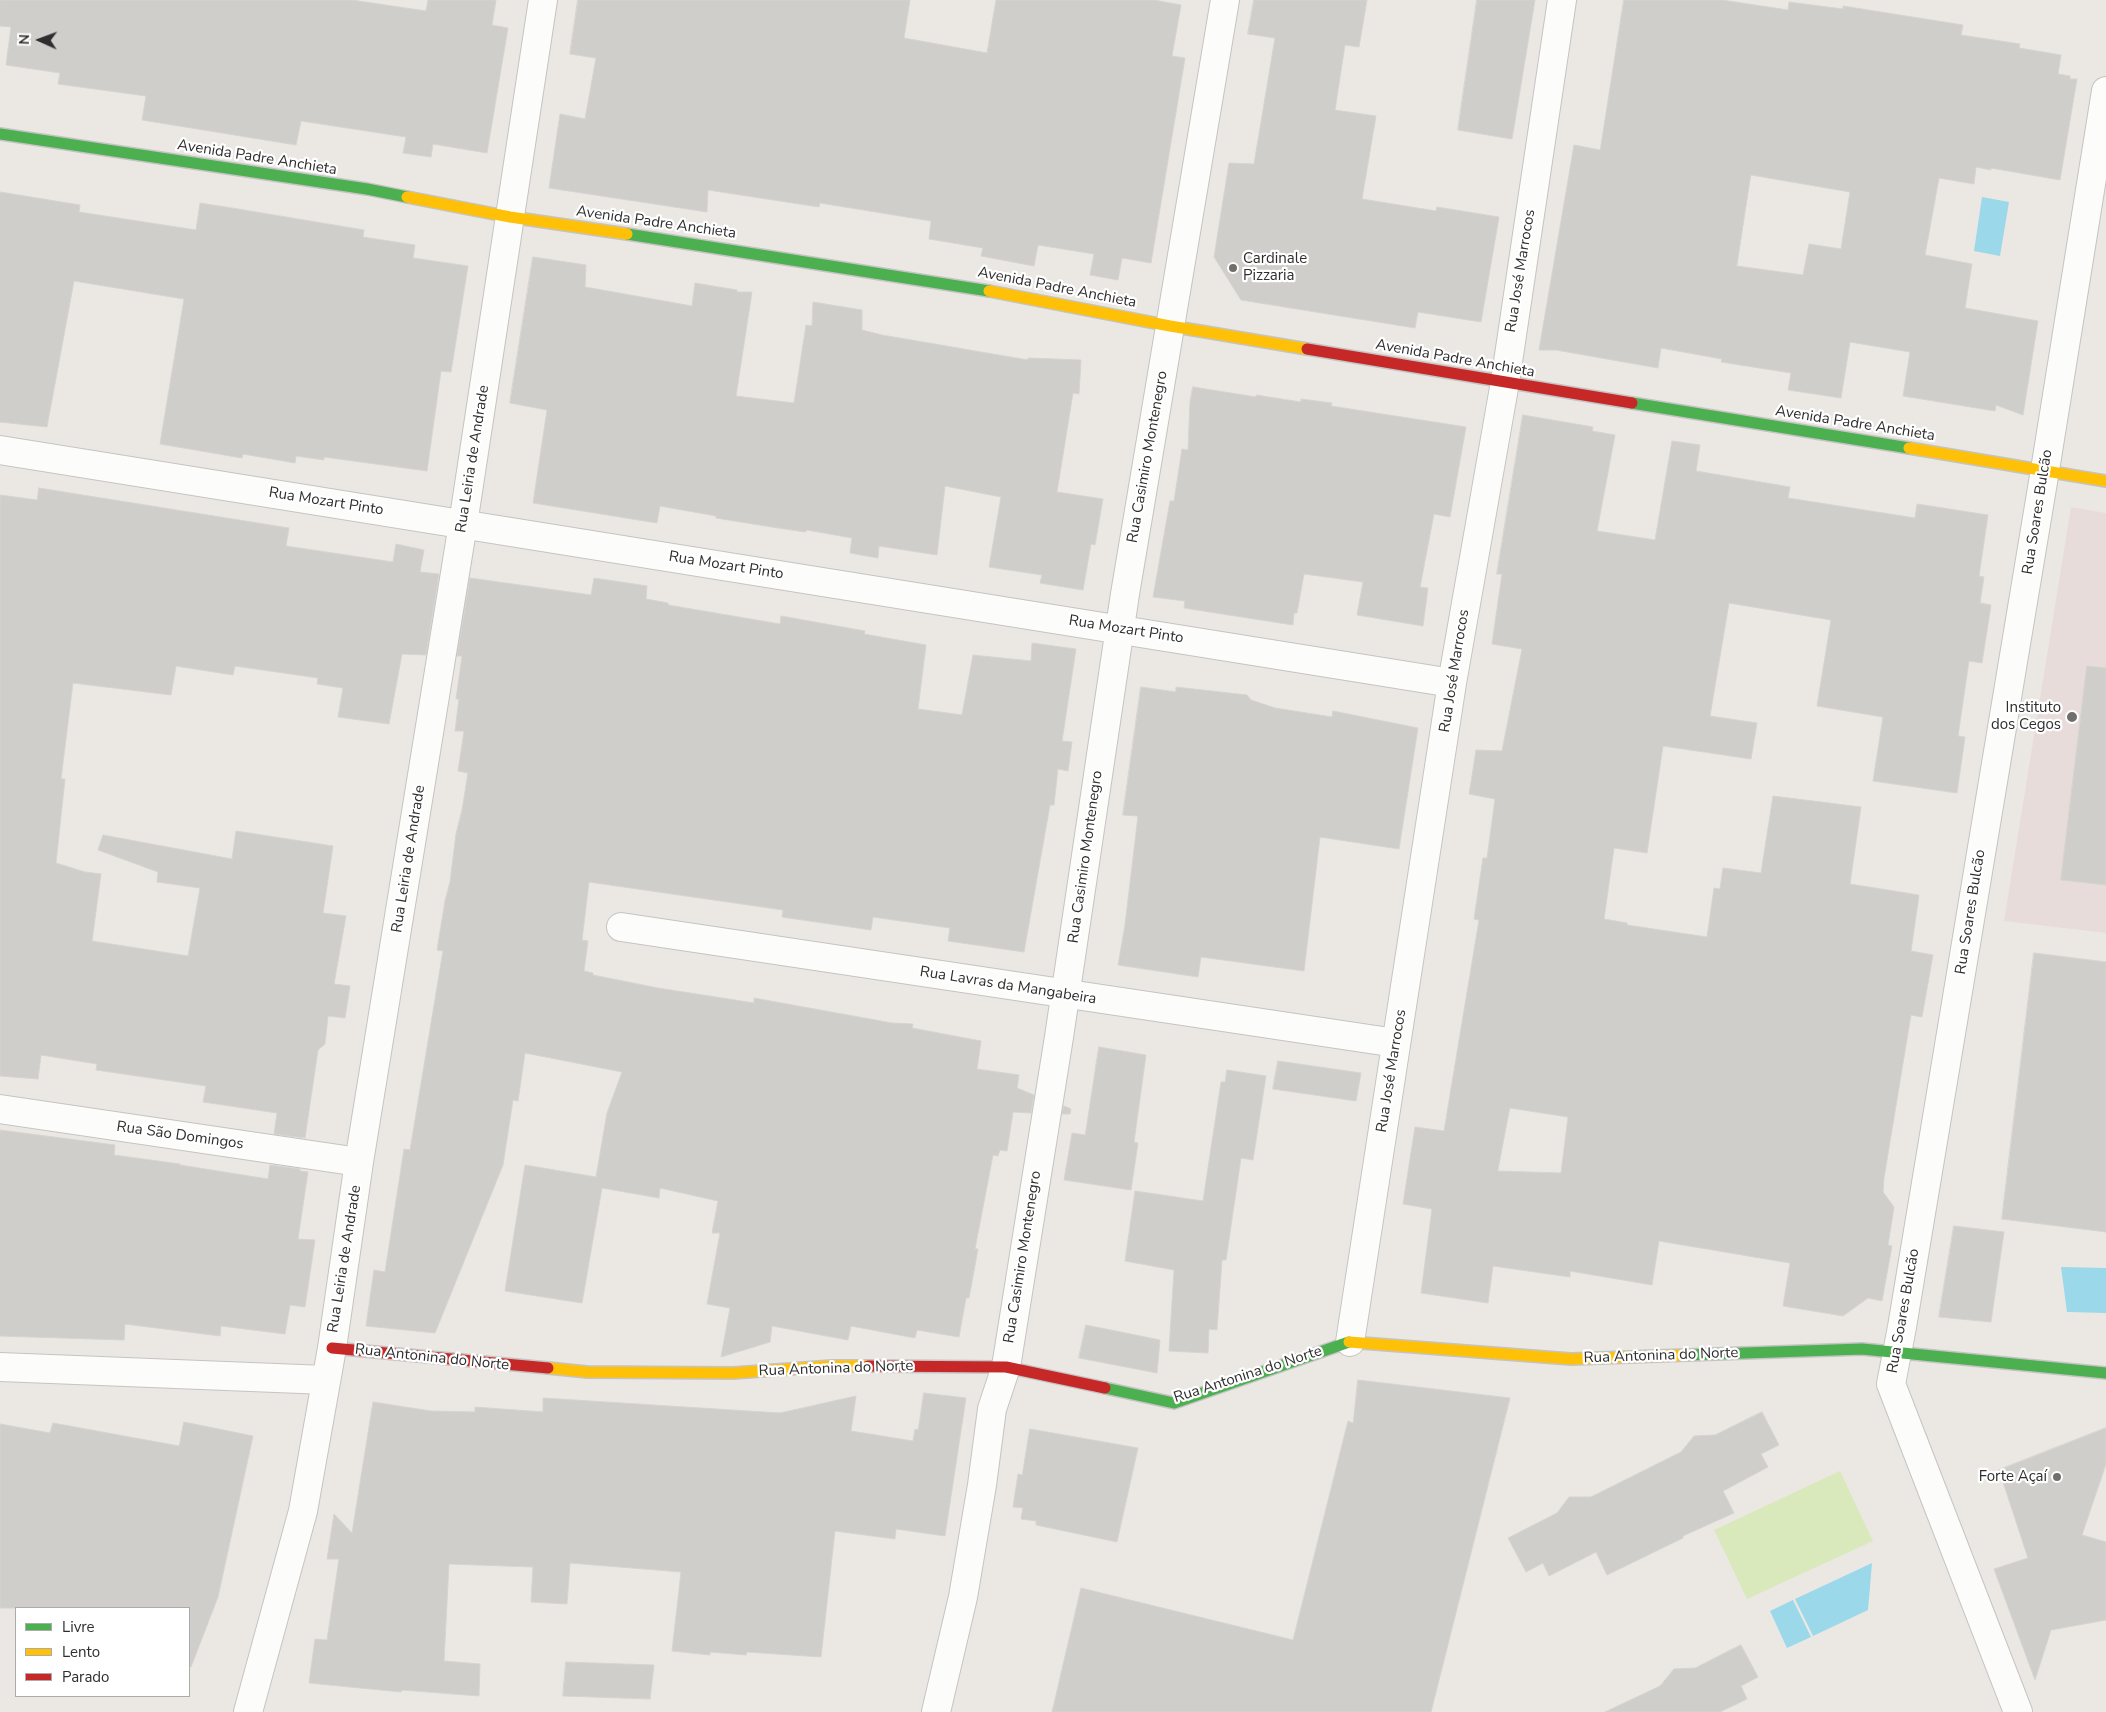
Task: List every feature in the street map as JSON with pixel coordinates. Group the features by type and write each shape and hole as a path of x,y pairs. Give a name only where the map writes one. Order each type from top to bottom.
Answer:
{"street":[{"name":"Rua Leiria de Andrade","path":"248,1712 303,1511 332,1348 360,1162 463,524 543,0"},
{"name":"Rua Casimiro Montenegro","path":"936,1712 967,1578 992,1409 1006,1367 1066,994 1120,629 1225,0"},
{"name":"Rua José Marrocos","path":"1350,1342 1452,683 1505,382 1562,0"},
{"name":"Rua Soares Bulcão","path":"2018,1712 1891,1384 2045,470 2106,91"},
{"name":"Avenida Padre Anchieta","path":"0,134 367,189 510,216 966,286 1170,326 2106,480"},
{"name":"Rua Mozart Pinto","path":"0,450 1452,683"},
{"name":"Rua Lavras da Mangabeira","path":"621,927 1396,1043"},
{"name":"Rua São Domingos","path":"0,1109 360,1162"},
{"name":"Rua Antonina do Norte","path":"332,1348 587,1372 733,1373 832,1366 1006,1367 1174,1403 1350,1342 1571,1359 1862,1348 2106,1373"},
{"path":"0,1367 326,1380"}],"shaded area":[{"name":"Instituto dos Cegos","path":"2071,507 2106,513 2106,933 2004,921"}],"green space":[{"path":"1840,1471 1873,1541 1747,1599 1714,1530"}],"water":[{"path":"1982,197 2009,202 2000,256 1974,251"},
{"path":"2061,1267 2106,1268 2106,1313 2067,1312"},
{"path":"1872,1563 1868,1610 1813,1636 1795,1599"},
{"path":"1793,1600 1811,1637 1787,1648 1770,1611"}],"building":[{"path":"0,0 352,0 426,11 428,0 496,0 492,25 508,28 487,153 433,144 431,157 403,153 406,137 301,121 296,145 142,120 146,96 58,84 60,73 6,65 11,27 0,26"},
{"path":"578,0 910,0 904,38 987,53 996,0 1154,0 1181,5 1172,56 1185,58 1151,263 1122,258 1118,280 1090,275 1094,254 1038,245 1034,266 981,256 983,248 929,239 931,221 820,203 819,207 708,190 707,212 549,188 560,114 585,119 596,58 570,54"},
{"path":"1254,0 1367,0 1359,47 1345,45 1335,110 1376,116 1362,199 1436,211 1437,207 1499,217 1481,322 1418,312 1415,328 1241,300 1214,257 1229,163 1254,164 1275,38 1248,34"},
{"path":"1477,0 1535,0 1512,139 1458,130"},
{"path":"1624,0 1722,0 1788,10 1789,2 1843,9 1843,6 1963,25 1961,35 2020,44 2019,48 2061,55 2058,74 2070,76 2070,79 2077,79 2060,180 1976,167 1974,184 1939,178 1925,255 1972,264 1965,308 2038,321 2023,415 1996,405 1995,411 1903,396 1910,352 1850,342 1841,398 1788,390 1791,373 1721,362 1722,359 1661,348 1658,368 1556,350 1539,350 1574,145 1600,150","holes":["1751,175 1850,192 1841,249 1809,244 1803,275 1737,266"]},
{"path":"0,192 80,205 79,212 196,230 200,203 226,207 364,230 363,237 415,245 413,258 468,266 451,372 441,371 427,471 324,457 324,460 296,456 295,463 243,454 242,458 160,444 184,299 74,281 47,427 0,422"},
{"path":"533,257 586,265 585,287 692,306 695,283 737,290 737,292 752,292 736,396 794,403 806,325 812,326 813,302 862,310 862,330 882,335 1028,360 1028,358 1081,360 1079,394 1073,393 1057,492 1103,499 1095,545 1091,544 1083,590 1040,583 1042,575 989,567 1001,497 945,486 937,555 879,546 878,558 850,553 852,538 716,518 716,516 660,506 657,523 533,503 547,410 510,403"},
{"path":"1193,387 1256,397 1256,395 1301,402 1301,399 1332,403 1331,406 1466,427 1450,517 1434,514 1420,587 1428,588 1423,626 1357,615 1363,582 1304,574 1297,613 1294,613 1293,625 1184,608 1185,601 1153,597 1170,501 1174,501 1182,449 1188,450 1190,402"},
{"path":"1523,415 1593,427 1592,431 1615,435 1597,531 1655,540 1672,441 1700,445 1696,471 1790,487 1788,498 1915,518 1917,504 1988,515 1979,576 1984,577 1980,603 1991,605 1982,663 1969,661 1958,736 1965,737 1957,793 1873,781 1883,717 1817,706 1831,620 1729,603 1710,716 1757,723 1751,759 1663,746 1647,853 1614,848 1604,919 1627,923 1627,925 1707,937 1714,888 1720,889 1723,868 1761,873 1773,796 1861,807 1850,884 1919,895 1911,951 1933,955 1922,1017 1911,1015 1884,1178 1883,1192 1894,1207 1888,1245 1892,1246 1882,1301 1868,1298 1843,1316 1783,1306 1790,1263 1659,1241 1652,1285 1570,1271 1570,1277 1493,1266 1488,1303 1421,1293 1432,1209 1403,1204 1415,1127 1444,1131 1479,920 1474,919 1483,858 1487,858 1495,799 1469,794 1476,750 1502,751 1522,649 1492,644 1502,574 1497,574","holes":["1510,1108 1568,1117 1561,1173 1498,1171"]},
{"path":"39,488 289,528 286,546 393,562 396,544 424,550 420,572 439,574 426,655 402,654 389,724 338,717 343,688 317,684 318,678 235,666 233,675 176,666 171,695 73,683 61,779 65,779 56,863 85,872 101,874 92,941 188,956 200,888 157,882 158,872 98,850 103,835 232,859 236,831 333,846 323,913 346,916 334,984 350,986 345,1018 328,1016 325,1044 318,1050 305,1138 274,1134 277,1113 203,1102 206,1086 96,1070 97,1064 41,1055 38,1079 0,1076 0,495 37,500"},
{"path":"470,578 591,595 594,578 647,586 646,599 668,603 668,605 780,624 781,616 865,631 864,634 926,645 918,709 962,715 973,655 1031,661 1032,643 1076,649 1062,741 1072,742 1068,771 1058,769 1054,805 1050,805 1024,952 948,941 950,928 873,917 871,930 782,917 783,910 589,882 582,940 588,941 584,971 593,973 593,975 658,988 754,1003 754,998 892,1023 913,1024 912,1028 981,1041 977,1069 1019,1075 1017,1088 1034,1095 1031,1113 1013,1112 1007,1151 1000,1150 998,1156 993,1155 975,1249 978,1249 969,1298 966,1298 959,1337 917,1330 915,1338 851,1326 848,1340 772,1326 770,1342 721,1357 730,1308 707,1304 720,1233 712,1233 718,1201 660,1188 659,1198 602,1188 582,1303 505,1291 525,1165 596,1177 607,1113 622,1072 525,1053 518,1101 513,1100 503,1165 435,1333 366,1326 374,1270 385,1272 404,1149 410,1150 443,951 437,950 468,773 458,771 464,731 455,731 459,699 456,699 462,656 457,656"},
{"path":"2087,666 2106,668 2106,885 2061,880"},
{"path":"1141,687 1176,692 1176,687 1247,695 1251,700 1275,708 1332,717 1333,711 1418,728 1399,849 1320,837 1304,971 1201,957 1198,977 1118,965 1125,925 1138,816 1123,815"},
{"path":"2034,953 2106,962 2106,1232 2002,1219"},
{"path":"1099,1047 1146,1055 1134,1142 1138,1143 1131,1190 1064,1180 1072,1133 1085,1135"},
{"path":"1278,1061 1361,1073 1356,1101 1273,1089"},
{"path":"1227,1070 1266,1076 1253,1160 1241,1158 1226,1260 1222,1260 1217,1330 1209,1329 1208,1353 1169,1351 1174,1270 1125,1261 1135,1191 1203,1201 1221,1082 1225,1082"},
{"path":"1064,1106 1071,1109 1070,1114 1062,1114"},
{"path":"0,1130 115,1145 114,1155 268,1179 270,1165 300,1169 300,1171 308,1172 298,1239 315,1240 305,1307 290,1305 285,1334 221,1326 220,1336 125,1324 124,1340 0,1336"},
{"path":"1954,1226 2004,1232 1991,1322 1939,1317"},
{"path":"1086,1325 1160,1340 1157,1373 1079,1358"},
{"path":"1358,1380 1510,1398 1431,1712 1052,1712 1081,1588 1293,1640 1348,1421 1353,1423"},
{"path":"924,1393 966,1398 945,1536 896,1529 895,1539 835,1531 821,1657 747,1652 746,1655 710,1652 710,1655 672,1651 681,1572 570,1563 567,1604 531,1602 533,1567 449,1564 444,1661 480,1664 479,1696 402,1690 401,1692 309,1683 315,1639 327,1640 339,1559 327,1559 334,1514 352,1533 373,1402 431,1411 475,1412 475,1407 543,1412 543,1398 780,1413 856,1396 851,1431 913,1441 915,1429 918,1430"},
{"path":"1762,1412 1779,1445 1761,1454 1768,1467 1723,1491 1734,1513 1683,1536 1683,1538 1607,1575 1596,1552 1549,1576 1543,1563 1526,1572 1508,1538 1557,1513 1569,1497 1591,1497 1681,1452 1694,1436 1715,1435"},
{"path":"184,1422 253,1436 218,1597 191,1667 190,1607 0,1608 0,1424 50,1433 53,1423 179,1446"},
{"path":"2106,1428 2106,1464 2082,1535 2106,1542 2106,1620 2051,1630 2035,1680 1994,1569 2028,1558 1999,1470"},
{"path":"1030,1429 1138,1448 1117,1542 1036,1525 1036,1521 1021,1519 1023,1508 1013,1507 1018,1474 1022,1475"},
{"path":"1741,1645 1758,1677 1741,1686 1747,1699 1720,1712 1605,1712 1660,1686 1674,1669 1695,1668"},
{"path":"566,1662 654,1665 650,1699 563,1696"}],"traffic: fast":[{"path":"0,134 367,189 407,197"},
{"path":"627,234 989,291"},
{"path":"1632,403 1909,448"},
{"path":"1105,1388 1174,1403 1349,1342"},
{"path":"1687,1355 1862,1349 2106,1373"}],"traffic: slow":[{"path":"407,197 510,217 627,234"},
{"path":"989,291 1170,326 1307,349"},
{"path":"1909,448 2106,481"},
{"path":"1349,1342 1571,1359 1687,1355"},
{"path":"548,1368 587,1372 733,1373 832,1366 868,1366"}],"traffic: jam":[{"path":"1307,349 1632,403"},
{"path":"332,1348 548,1368"},
{"path":"868,1366 1006,1367 1105,1388"}],"place":[{"name":"Cardinale Pizzaria","path":"1233,268"},
{"name":"Instituto dos Cegos","path":"2072,717"},
{"name":"Forte Açaí","path":"2057,1477"}]}
